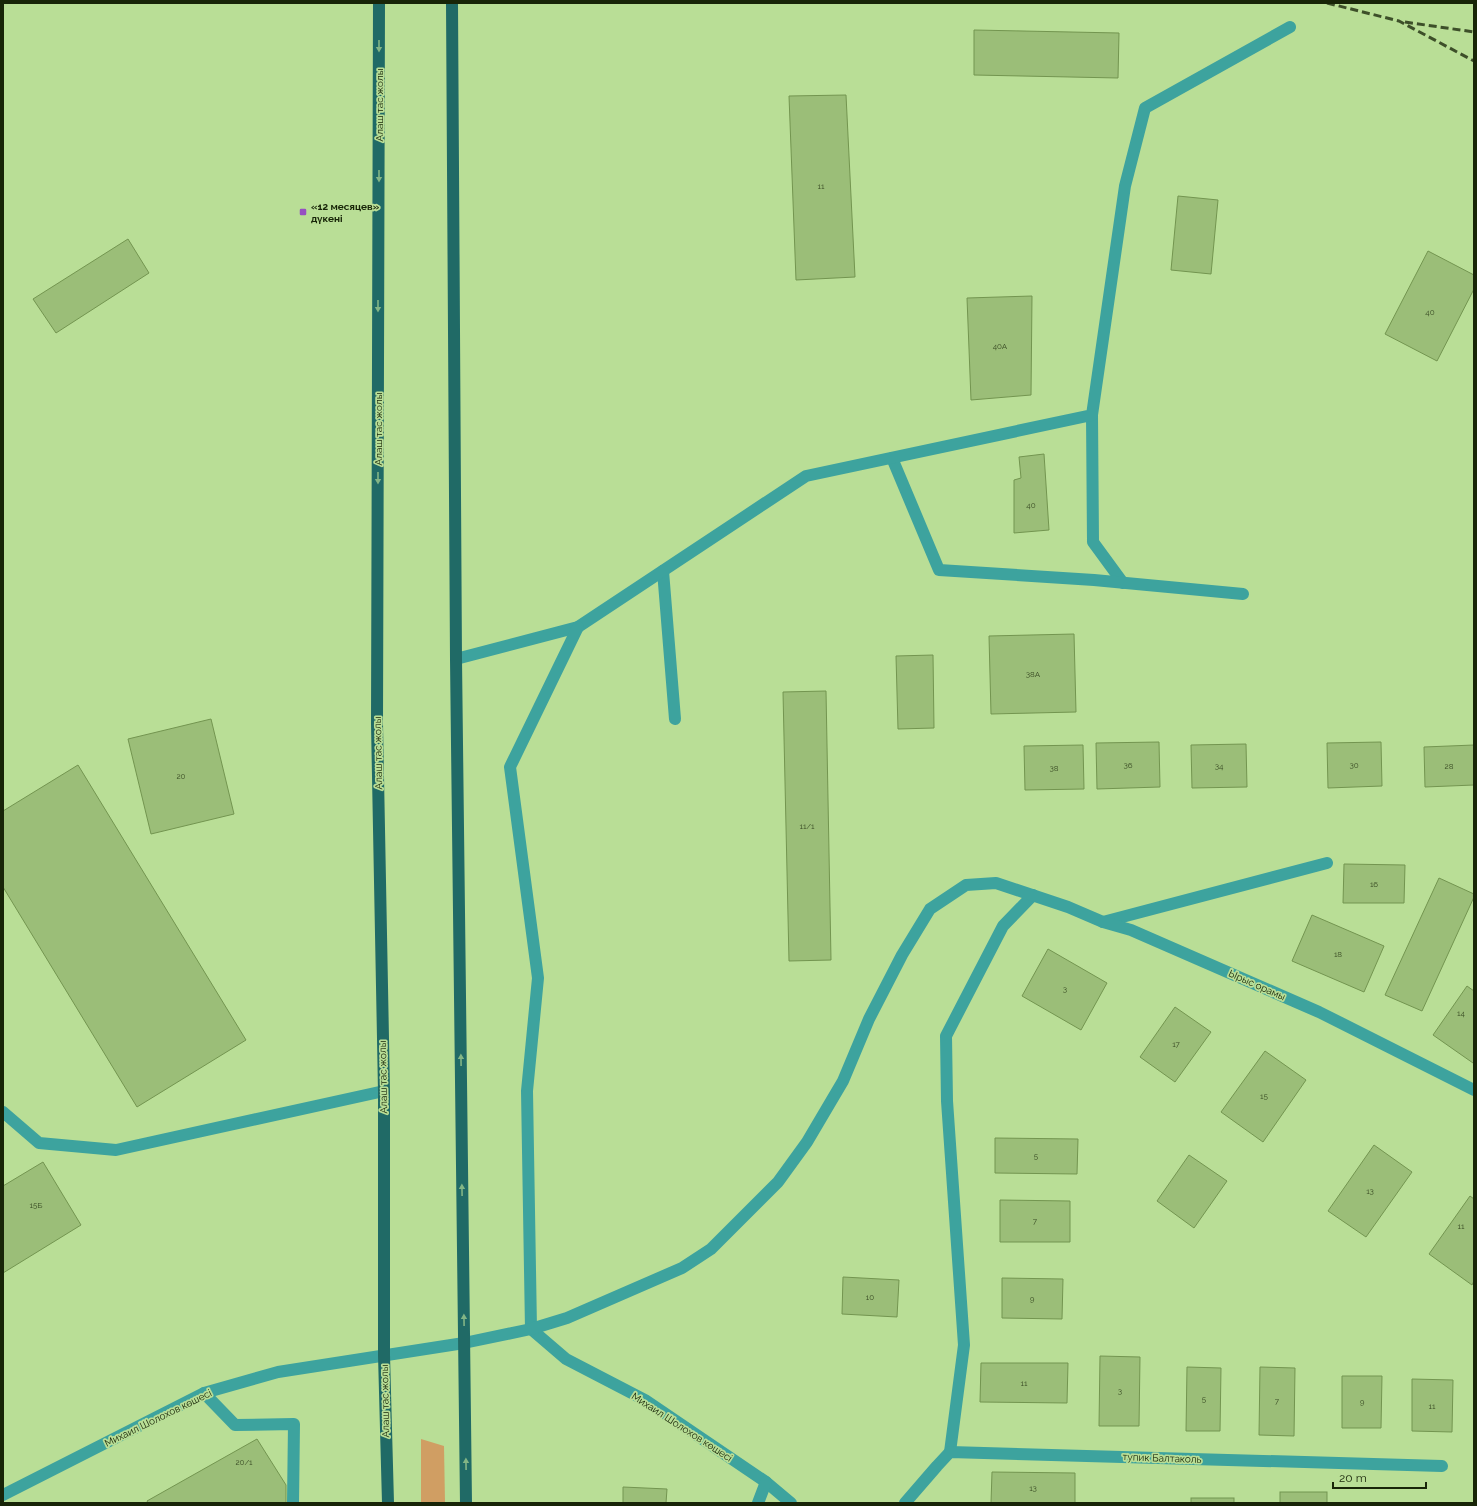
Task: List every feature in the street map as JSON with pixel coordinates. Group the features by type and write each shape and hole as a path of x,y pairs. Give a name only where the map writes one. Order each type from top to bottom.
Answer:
{"main road":[{"path":"452,3 456,659 466,1503"},
{"name":"Алаш тас жолы","path":"379,5 377,724 384,1091 384,1355 388,1503"}],"street":[{"path":"1123,583 1093,542 1092,415 1125,186 1145,108 1290,26"},
{"path":"456,659 578,627 806,476 1092,415"},
{"path":"892,458 939,570 1123,583 1243,594"},
{"path":"663,571 675,719"},
{"path":"531,1329 527,1090 538,978 510,767 578,627"},
{"path":"1103,922 1327,863"},
{"name":"Ырыс орамы","path":"531,1329 567,1318 682,1268 711,1249 778,1182 807,1142 843,1081 868,1019 902,955 930,909 966,885 996,883 1033,895 1103,922 1132,930 1319,1012 1474,1090"},
{"path":"905,1503 936,1466 950,1452 964,1345 947,1101 946,1036 1003,926 1033,895"},
{"path":"3,1112 39,1143 116,1150 384,1091"},
{"name":"Михаил Шолохов көшесі","path":"3,1496 204,1393 278,1372 464,1343 531,1329 566,1359 645,1400 766,1482 790,1503"},
{"path":"204,1393 236,1425 294,1424 293,1503"},
{"name":"тупик Балтаколь","path":"950,1452 1442,1466"},
{"path":"758,1503 766,1482"}],"shaded area":[{"path":"421,1439 444,1446 445,1503 421,1503"}],"building":[{"path":"974,30 1119,33 1118,78 974,75"},
{"path":"846,95 855,277 796,280 789,96"},
{"path":"1178,196 1218,200 1211,274 1171,270"},
{"path":"128,239 149,273 56,333 33,299"},
{"path":"1428,251 1474,275 1474,289 1437,361 1385,334"},
{"path":"1032,296 1031,395 971,400 967,298"},
{"path":"1044,454 1049,530 1014,533 1014,480 1021,478 1019,457"},
{"path":"1074,634 1076,712 991,714 989,636"},
{"path":"933,655 934,728 898,729 896,656"},
{"path":"826,691 831,960 789,961 783,692"},
{"path":"211,719 234,814 151,834 128,739"},
{"path":"1159,742 1160,787 1097,789 1096,743"},
{"path":"1381,742 1382,786 1328,788 1327,743"},
{"path":"1246,744 1247,787 1192,788 1191,745"},
{"path":"1083,745 1084,789 1025,790 1024,746"},
{"path":"1474,745 1474,785 1425,787 1424,747"},
{"path":"78,765 246,1040 137,1107 3,887 3,811"},
{"path":"1344,864 1405,865 1404,903 1343,903"},
{"path":"1439,878 1474,894 1474,897 1422,1011 1385,995"},
{"path":"1312,915 1384,946 1364,992 1292,961"},
{"path":"1048,949 1107,983 1081,1030 1022,996"},
{"path":"1467,986 1474,991 1473,1063 1433,1035"},
{"path":"1175,1007 1211,1032 1175,1082 1140,1057"},
{"path":"1265,1051 1306,1080 1263,1142 1221,1112"},
{"path":"995,1138 1078,1139 1077,1174 995,1173"},
{"path":"1374,1145 1412,1172 1366,1237 1328,1211"},
{"path":"1189,1155 1227,1181 1194,1228 1157,1201"},
{"path":"43,1162 81,1225 3,1273 3,1186"},
{"path":"1470,1196 1474,1199 1474,1281 1472,1285 1429,1254"},
{"path":"1000,1200 1070,1201 1070,1242 1000,1242"},
{"path":"843,1277 899,1280 897,1317 842,1314"},
{"path":"1002,1278 1063,1279 1062,1319 1002,1318"},
{"path":"1100,1356 1140,1357 1139,1426 1099,1426"},
{"path":"981,1363 1068,1363 1067,1403 980,1402"},
{"path":"1187,1367 1221,1368 1220,1431 1186,1431"},
{"path":"1260,1367 1295,1368 1294,1436 1259,1435"},
{"path":"1342,1376 1382,1376 1381,1428 1342,1428"},
{"path":"1412,1379 1453,1380 1452,1432 1412,1431"},
{"path":"257,1439 286,1485 286,1503 148,1503 147,1501"},
{"path":"992,1472 1075,1473 1075,1503 991,1503"},
{"path":"623,1487 667,1489 666,1503 623,1503"},
{"path":"1280,1492 1327,1492 1327,1503 1280,1503"},
{"path":"1191,1498 1234,1498 1234,1503 1191,1503"}],"railway":[{"path":"1327,3 1399,21 1474,61"},
{"path":"1405,22 1474,32"}],"place":[{"name":"«12 месяцев» дүкені","path":"303,212"}]}
